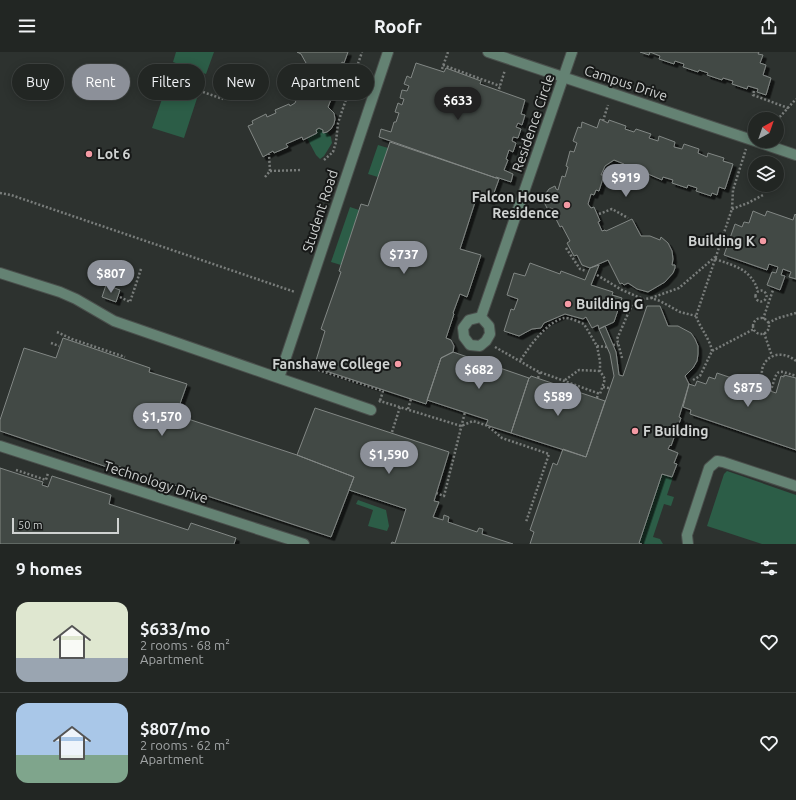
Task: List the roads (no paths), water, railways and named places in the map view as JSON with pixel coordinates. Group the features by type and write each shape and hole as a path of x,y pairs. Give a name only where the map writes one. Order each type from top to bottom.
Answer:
{"lane":[{"name":"Student Road","path":"279,378 388,52"},
{"name":"Campus Drive","path":"488,52 748,139"},
{"name":"Residence Circle","path":"481,317 572,52"},
{"name":"Campus Drive","path":"776,148 796,155"},
{"path":"0,273 60,292 76,299 114,321 372,410"},
{"path":"481,317 489,326 490,334 486,341 480,346 470,345 464,337 463,328 469,320 481,317"},
{"name":"Technology Drive","path":"0,446 304,544"},
{"path":"688,544 688,535 709,468 717,461 796,486"}],"place":[{"name":"Lot 6","path":"89,154"},
{"name":"Falcon House Residence","path":"567,205"},
{"name":"Building K","path":"763,241"},
{"name":"Building G","path":"568,304"},
{"name":"Fanshawe College","path":"398,364"},
{"name":"F Building","path":"635,431"}]}
